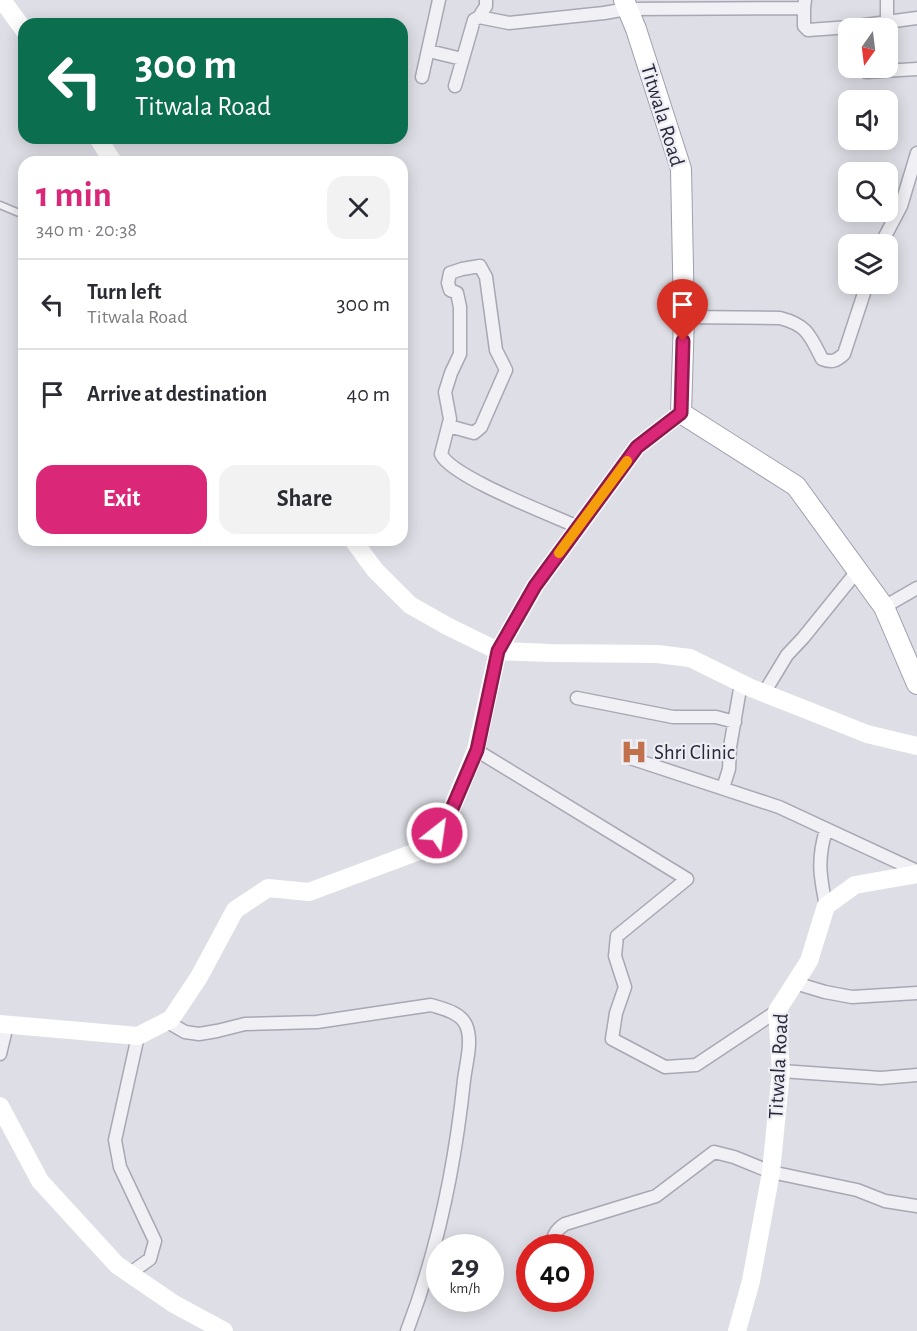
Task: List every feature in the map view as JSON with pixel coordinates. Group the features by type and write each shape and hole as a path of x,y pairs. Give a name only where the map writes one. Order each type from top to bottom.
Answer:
{"main road":[{"name":"Titwala Road","path":"626,4 681,170 684,317 681,413"},
{"path":"681,413 796,486 884,607 917,684"}],"street":[{"path":"2,0 18,22"},
{"path":"423,77 440,0"},
{"path":"455,86 474,20 479,17 486,6 486,0"},
{"path":"887,0 887,18"},
{"path":"479,17 509,23 604,13 626,4 804,4 804,26 808,30 838,28"},
{"path":"898,21 917,18"},
{"path":"429,51 462,59"},
{"path":"898,70 917,69"},
{"path":"886,234 901,206 917,153"},
{"path":"449,426 474,433 481,427 506,370 496,350 486,277 480,266 450,273 448,283 450,290 457,293 460,307 460,354 445,392 450,419 441,454 448,464 476,481 578,527"},
{"path":"684,317 780,318 790,321 800,325 811,335 822,359 829,362 844,354 864,294"},
{"path":"0,1054 3,1024 138,1036 171,1019 199,976 235,910 267,888 309,892 427,848 448,818 477,750 498,651 535,586 637,447 681,413"},
{"path":"357,546 375,570 410,605 498,651 657,654 690,658 764,693 867,734 917,746"},
{"path":"764,693 787,655 858,570"},
{"path":"884,607 917,588"},
{"path":"723,788 729,769 730,747 741,683"},
{"path":"577,698 673,717 716,717 735,722"},
{"path":"477,750 687,879 617,936 615,956 625,987 616,1013 612,1039 665,1067 696,1065 777,1011"},
{"path":"630,758 779,807 917,872"},
{"path":"826,830 819,872 826,906 855,885 917,872"},
{"name":"Titwala Road","path":"737,1331 751,1281 771,1172 781,1071 777,1011 809,961 826,906"},
{"path":"795,983 852,997 917,993"},
{"path":"166,1021 185,1032 199,1034 245,1024 317,1022 431,1005 448,1010 465,1024 469,1040 460,1118 446,1203 424,1286 407,1331"},
{"path":"136,1269 150,1259 155,1241 120,1167 115,1140 138,1036"},
{"path":"781,1071 881,1078 917,1075"},
{"path":"0,1106 40,1181 117,1265 174,1304 224,1331"},
{"path":"555,1234 558,1228 565,1224 656,1196 714,1152 734,1157 771,1172 858,1191 885,1201 917,1206"}],"lane":[{"path":"0,205 18,212"}],"slow traffic":[{"path":"559,553 627,461"}],"place":[{"name":"Shri Clinic","path":"634,752"}],"route":[{"path":"437,833 448,818 477,750 498,651 535,586 637,447 681,413 683,341"}]}
